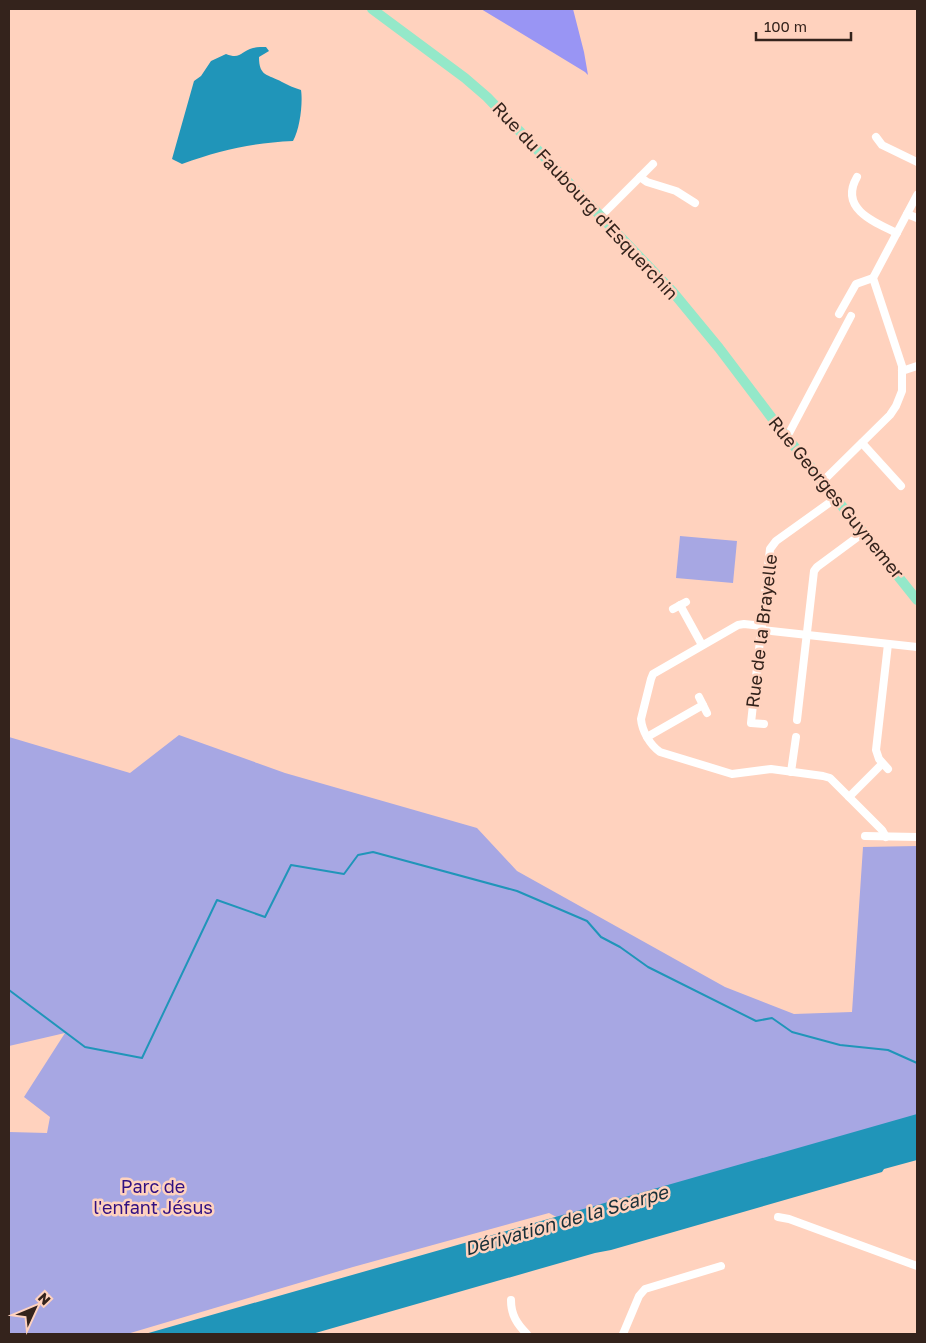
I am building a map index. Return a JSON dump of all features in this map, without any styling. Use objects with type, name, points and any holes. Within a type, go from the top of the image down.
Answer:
[{"type":"main road","name":"Rue du Faubourg d'Esquerchin","points":[[372,9],[487,96],[684,306],[724,354],[755,396]]},
{"type":"main road","name":"Rue du Faubourg d'Esquerchin","points":[[377,9],[396,26]]},
{"type":"main road","name":"Rue Georges Guynemer","points":[[755,396],[917,599]]},
{"type":"street","points":[[876,137],[882,145],[917,162]]},
{"type":"street","points":[[601,216],[653,164]]},
{"type":"street","points":[[640,177],[647,182],[676,191],[695,203]]},
{"type":"street","points":[[856,177],[851,196],[855,207],[874,222],[896,233]]},
{"type":"street","points":[[823,481],[890,415],[902,391],[902,370],[873,278],[917,195]]},
{"type":"street","points":[[907,214],[917,218]]},
{"type":"street","points":[[839,314],[856,284],[873,278]]},
{"type":"street","points":[[787,437],[851,316]]},
{"type":"street","points":[[902,370],[917,366]]},
{"type":"street","points":[[862,443],[901,486]]},
{"type":"street","name":"Rue de la Brayelle","points":[[764,724],[751,723],[772,546],[776,541],[836,498]]},
{"type":"street","points":[[797,720],[815,569],[863,533]]},
{"type":"street","points":[[680,605],[702,645]]},
{"type":"street","points":[[886,837],[882,830],[827,777],[767,770],[732,774],[660,752],[654,747],[648,737],[641,719],[653,674],[741,624],[806,635],[917,647]]},
{"type":"street","points":[[849,797],[885,766],[879,759],[876,750],[888,644]]},
{"type":"street","points":[[699,697],[708,713]]},
{"type":"street","points":[[648,737],[703,705]]},
{"type":"street","points":[[791,772],[796,737]]},
{"type":"street","points":[[865,836],[917,837]]},
{"type":"street","points":[[778,1217],[917,1266]]},
{"type":"street","points":[[623,1334],[639,1296],[645,1289],[721,1266]]},
{"type":"street","points":[[511,1300],[515,1319],[528,1334]]},
{"type":"green space","points":[[680,536],[737,541],[733,583],[676,578]]},
{"type":"green space","name":"Parc de l'enfant Jésus","points":[[179,735],[285,773],[477,828],[517,871],[725,987],[794,1014],[852,1012],[863,847],[917,846],[917,1152],[601,1241],[549,1213],[353,1267],[127,1334],[9,1334],[9,1132],[47,1133],[50,1117],[24,1097],[65,1033],[9,1046],[9,737],[130,773]]},
{"type":"shaded area","points":[[481,9],[573,9],[588,75],[585,72]]},
{"type":"water","points":[[266,47],[269,51],[259,57],[259,63],[263,72],[301,90],[300,116],[293,141],[264,143],[237,148],[182,164],[172,159],[194,81],[201,76],[211,61],[226,54],[238,56],[249,49]]},
{"type":"water","name":"Dérivation de la Scarpe","points":[[917,1114],[917,1160],[884,1169],[882,1172],[611,1250],[312,1334],[145,1334]]},
{"type":"waterway","points":[[9,990],[85,1047],[142,1058],[217,900],[265,917],[291,865],[344,874],[358,855],[373,852],[517,891],[587,921],[601,937],[620,947],[648,967],[756,1021],[772,1018],[792,1032],[840,1045],[888,1050],[917,1063]]}]
